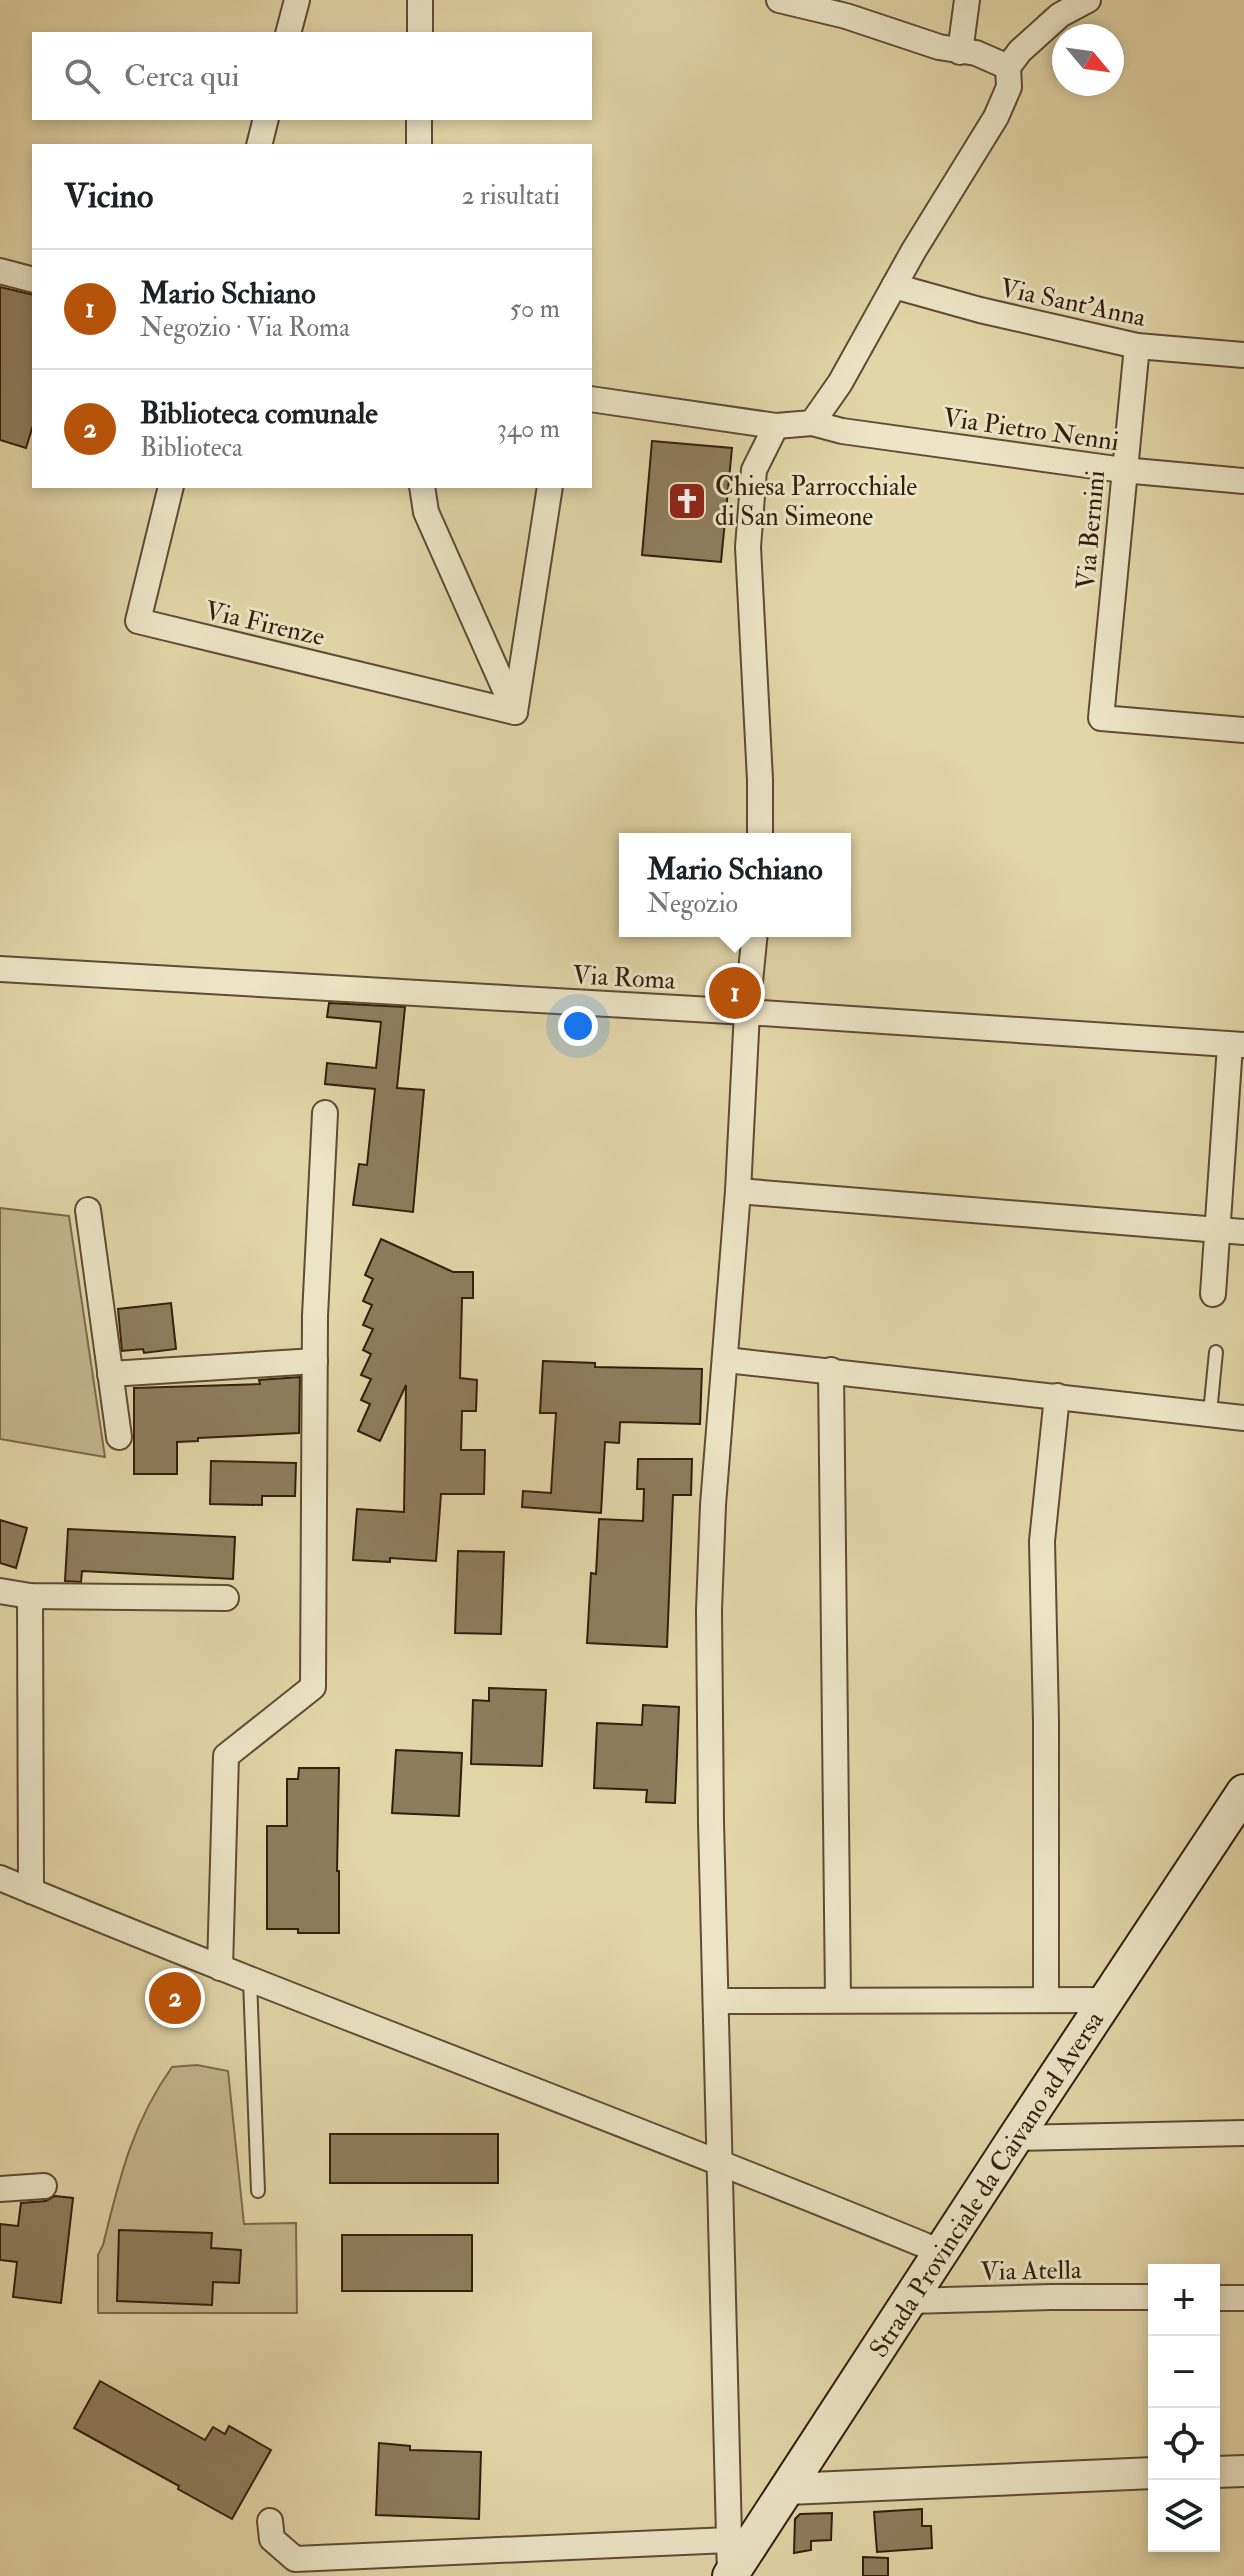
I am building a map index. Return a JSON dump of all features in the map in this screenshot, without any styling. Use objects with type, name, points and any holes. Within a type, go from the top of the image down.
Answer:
[{"type":"main road","name":"Strada Provinciale da Caivano ad Aversa","points":[[730,2576],[1244,1792]]},
{"type":"street","points":[[289,32],[297,0]]},
{"type":"street","points":[[420,0],[420,32]]},
{"type":"street","points":[[779,0],[846,16],[960,52],[976,53],[1008,67]]},
{"type":"street","points":[[960,52],[967,0]]},
{"type":"street","points":[[812,423],[840,383],[894,286],[996,117],[1009,87],[1008,67],[1020,51],[1060,15],[1088,0]]},
{"type":"street","points":[[260,144],[266,120]]},
{"type":"street","points":[[419,120],[419,144]]},
{"type":"street","points":[[0,271],[32,279]]},
{"type":"street","name":"Via Sant'Anna","points":[[894,286],[980,310],[1137,346],[1244,355]]},
{"type":"street","name":"Via Bernini","points":[[1137,346],[1101,718],[1244,730]]},
{"type":"street","name":"Via Pietro Nenni","points":[[592,399],[776,426],[812,423],[858,433],[1123,470],[1244,481]]},
{"type":"street","points":[[760,833],[748,547],[754,470],[776,426]]},
{"type":"street","name":"Via Firenze","points":[[171,488],[138,621],[515,712]]},
{"type":"street","points":[[422,488],[426,512],[515,712]]},
{"type":"street","points":[[515,712],[550,488]]},
{"type":"street","points":[[730,2576],[711,1822],[709,1610],[713,1505],[726,1360],[754,937]]},
{"type":"street","name":"Via Roma","points":[[0,969],[747,1012],[1237,1045]]},
{"type":"street","points":[[1213,1294],[1237,1045]]},
{"type":"street","points":[[220,1968],[226,1756],[313,1687],[315,1361],[325,1113]]},
{"type":"street","points":[[738,1191],[1244,1232]]},
{"type":"street","points":[[88,1210],[119,1437]]},
{"type":"street","points":[[726,1360],[1244,1418]]},
{"type":"street","points":[[110,1374],[315,1361]]},
{"type":"street","points":[[831,1370],[838,1999]]},
{"type":"street","points":[[1046,2000],[1042,1541],[1057,1396]]},
{"type":"street","points":[[0,1591],[30,1596],[226,1598]]},
{"type":"street","points":[[30,1596],[31,1891]]},
{"type":"street","points":[[0,1878],[250,1980],[941,2252]]},
{"type":"street","points":[[716,2001],[1106,2000]]},
{"type":"street","points":[[1015,2138],[1244,2133]]},
{"type":"street","points":[[0,2189],[44,2186]]},
{"type":"street","name":"Via Atella","points":[[909,2301],[1148,2297]]},
{"type":"street","points":[[1220,2298],[1244,2298]]},
{"type":"street","points":[[1220,2472],[1244,2471]]},
{"type":"street","points":[[788,2489],[1148,2473]]},
{"type":"street","points":[[270,2521],[272,2539],[295,2559],[729,2540]]},
{"type":"lane","points":[[1210,1413],[1216,1352]]},
{"type":"lane","points":[[250,1980],[258,2191]]},
{"type":"shaded area","points":[[0,1208],[69,1216],[105,1457],[0,1439]]},
{"type":"shaded area","points":[[197,2065],[228,2071],[244,2224],[296,2223],[297,2313],[98,2313],[98,2255],[128,2153],[147,2109],[172,2067]]},
{"type":"building","points":[[0,287],[32,295],[32,428],[26,448],[0,440]]},
{"type":"building","name":"Chiesa Parrocchiale di San Simeone","points":[[652,441],[732,448],[721,562],[642,555]]},
{"type":"building","points":[[329,1003],[405,1007],[397,1088],[424,1090],[413,1212],[353,1205],[359,1164],[367,1165],[375,1089],[325,1084],[327,1063],[376,1068],[381,1022],[327,1017]]},
{"type":"building","points":[[381,1239],[453,1272],[473,1272],[473,1298],[462,1298],[460,1378],[477,1380],[476,1411],[462,1411],[461,1450],[485,1450],[484,1494],[441,1494],[436,1561],[390,1558],[390,1562],[353,1560],[357,1509],[404,1512],[406,1385],[380,1441],[358,1431],[370,1404],[361,1400],[371,1379],[361,1375],[371,1354],[363,1350],[373,1329],[363,1325],[372,1305],[363,1301],[373,1279],[365,1275]]},
{"type":"building","points":[[171,1303],[176,1349],[144,1353],[143,1349],[122,1351],[118,1309]]},
{"type":"building","points":[[543,1361],[595,1363],[595,1367],[702,1369],[700,1424],[620,1422],[619,1443],[605,1442],[601,1513],[522,1507],[523,1491],[551,1493],[556,1413],[540,1413]]},
{"type":"building","points":[[300,1377],[299,1433],[198,1438],[198,1441],[177,1442],[177,1474],[134,1474],[134,1388],[260,1384],[259,1380]]},
{"type":"building","points":[[638,1459],[692,1459],[691,1495],[673,1495],[667,1647],[587,1643],[591,1573],[596,1574],[599,1519],[643,1521],[644,1489],[637,1489]]},
{"type":"building","points":[[211,1461],[296,1463],[295,1496],[262,1496],[262,1505],[210,1504]]},
{"type":"building","points":[[0,1520],[27,1528],[16,1568],[0,1563]]},
{"type":"building","points":[[68,1529],[235,1537],[233,1579],[82,1571],[81,1582],[65,1581]]},
{"type":"building","points":[[458,1551],[504,1552],[501,1634],[455,1633]]},
{"type":"building","points":[[489,1688],[546,1690],[542,1766],[471,1764],[473,1700],[489,1701]]},
{"type":"building","points":[[643,1705],[679,1707],[675,1803],[646,1802],[647,1790],[594,1788],[597,1723],[642,1725]]},
{"type":"building","points":[[396,1750],[462,1753],[459,1816],[392,1813]]},
{"type":"building","points":[[299,1768],[339,1768],[339,1933],[267,1929],[267,1826],[287,1826],[287,1779],[298,1779]]},
{"type":"building","points":[[330,2134],[498,2134],[498,2183],[330,2183]]},
{"type":"building","points":[[55,2196],[73,2198],[61,2303],[13,2297],[17,2262],[0,2260],[0,2224],[18,2226],[21,2203],[46,2201]]},
{"type":"building","points":[[119,2230],[212,2233],[211,2248],[241,2250],[239,2283],[213,2282],[212,2305],[117,2301]]},
{"type":"building","points":[[342,2235],[472,2235],[472,2291],[342,2291]]},
{"type":"building","points":[[100,2381],[205,2440],[213,2427],[225,2434],[229,2426],[271,2450],[232,2519],[74,2428]]},
{"type":"building","points":[[379,2443],[410,2446],[410,2450],[481,2452],[479,2519],[376,2515]]},
{"type":"building","points":[[922,2509],[922,2526],[931,2526],[932,2548],[877,2552],[874,2512]]},
{"type":"building","points":[[832,2513],[831,2540],[811,2541],[811,2550],[794,2553],[795,2519],[800,2514]]},
{"type":"building","points":[[863,2557],[888,2558],[888,2576],[863,2576]]},
{"type":"place","name":"Chiesa Parrocchiale di San Simeone","points":[[687,501]]},
{"type":"place","name":"Mario Schiano","points":[[735,993]]},
{"type":"place","name":"Biblioteca comunale","points":[[175,1998]]}]
